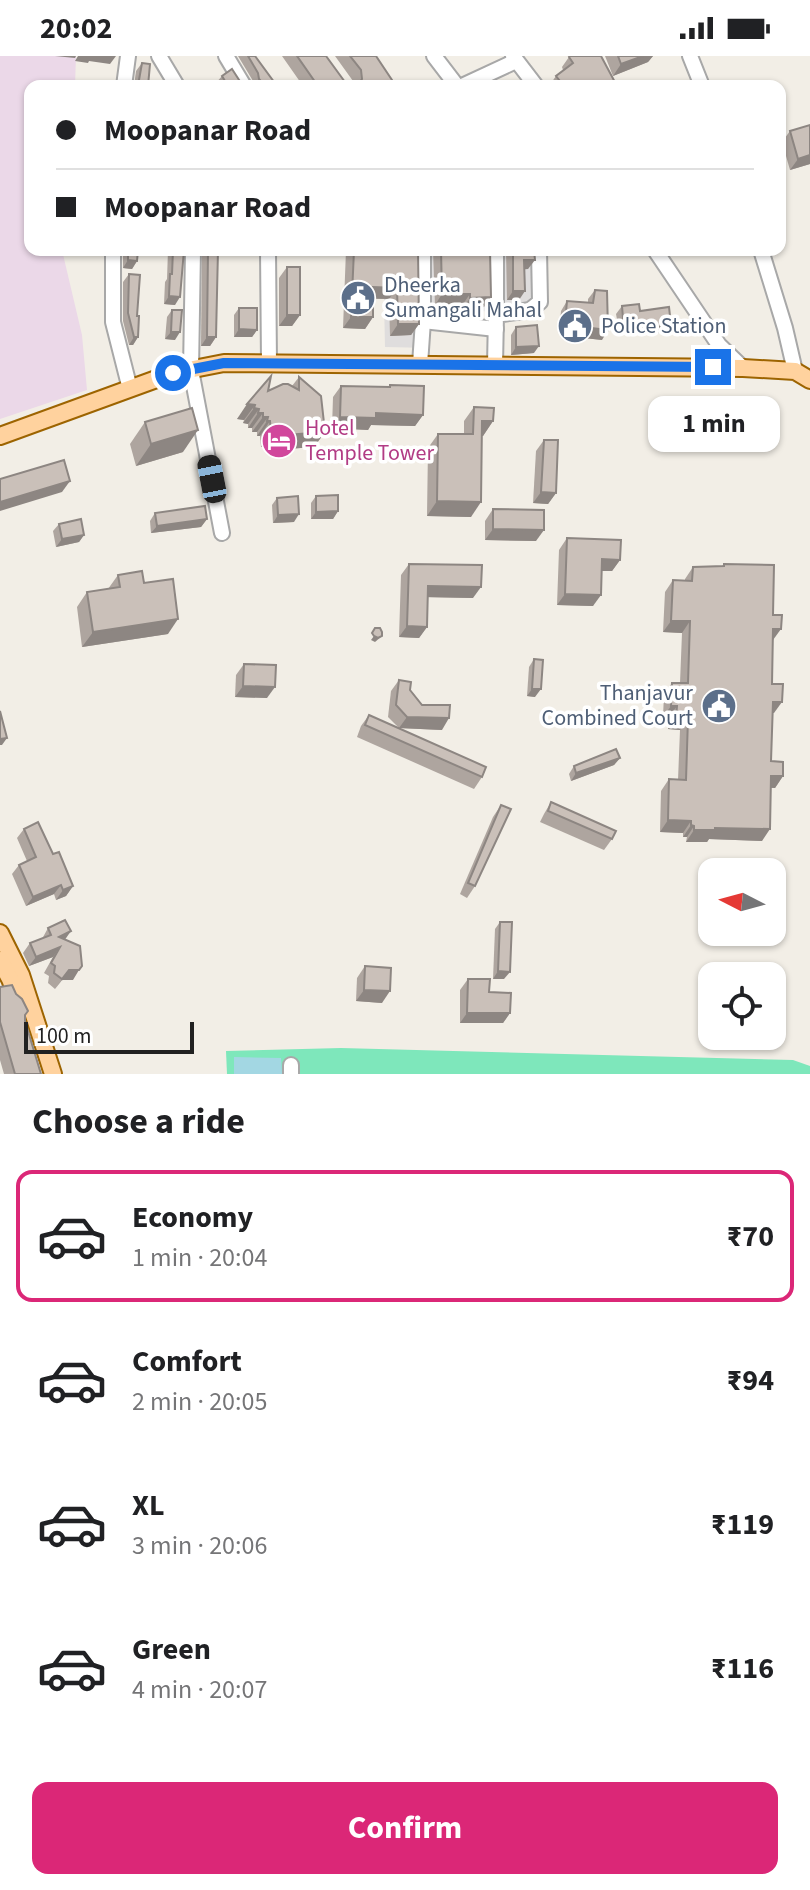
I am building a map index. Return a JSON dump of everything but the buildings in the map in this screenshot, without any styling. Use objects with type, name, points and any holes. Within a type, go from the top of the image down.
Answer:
[{"type":"main road","points":[[0,436],[173,373],[224,363],[743,368],[803,375]]},
{"type":"main road","points":[[0,933],[10,979],[41,1074]]},
{"type":"main road","points":[[0,960],[53,1074]]},
{"type":"street","points":[[125,80],[128,56]]},
{"type":"street","points":[[159,56],[173,80]]},
{"type":"street","points":[[226,56],[240,80]]},
{"type":"street","points":[[434,56],[455,80]]},
{"type":"street","points":[[690,56],[700,80]]},
{"type":"street","points":[[472,80],[515,58],[532,80]]},
{"type":"street","points":[[113,256],[113,322],[130,389]]},
{"type":"street","points":[[193,256],[191,370],[222,533]]},
{"type":"street","points":[[268,256],[269,363]]},
{"type":"street","points":[[420,364],[423,256]]},
{"type":"street","points":[[495,365],[496,256]]},
{"type":"street","points":[[423,321],[496,322],[530,310],[540,302],[539,256]]},
{"type":"street","points":[[659,256],[719,345],[743,368]]},
{"type":"street","points":[[763,256],[803,375]]},
{"type":"shaded area","points":[[0,56],[76,56],[75,80],[24,80],[24,256],[63,256],[82,335],[87,390],[0,419]]},
{"type":"shaded area","points":[[383,256],[535,256],[537,293],[528,309],[429,314],[430,348],[385,347]]},
{"type":"green space","points":[[341,1048],[793,1060],[810,1066],[810,1074],[227,1074],[226,1051]]},
{"type":"water","points":[[234,1057],[281,1058],[282,1074],[234,1074]]},
{"type":"place","name":"Dheerka Sumangali Mahal","points":[[358,298]]},
{"type":"place","name":"Police Station","points":[[575,326]]},
{"type":"place","name":"Hotel Temple Tower","points":[[279,441]]},
{"type":"place","name":"Thanjavur Combined Court","points":[[719,706]]},
{"type":"route","points":[[173,373],[224,363],[713,367]]}]
